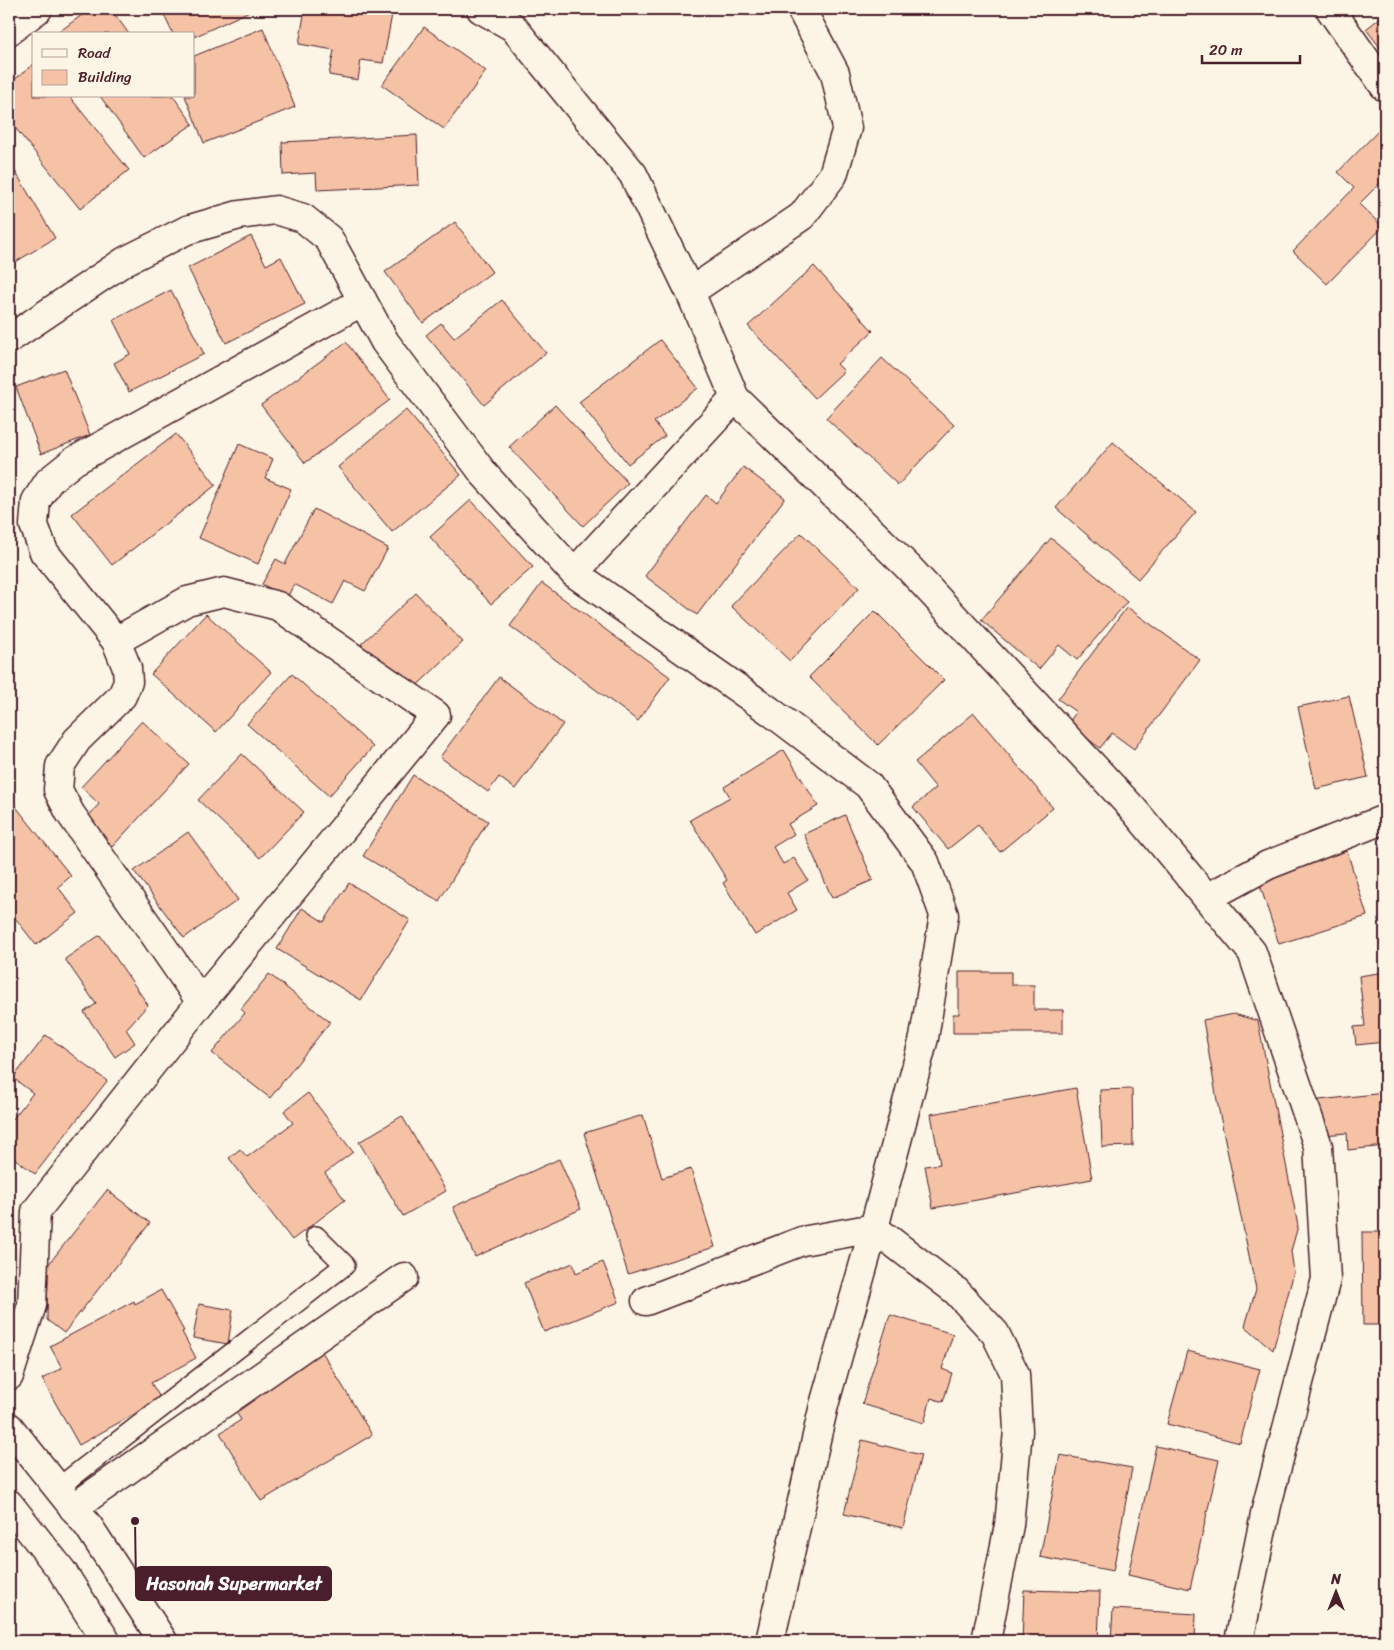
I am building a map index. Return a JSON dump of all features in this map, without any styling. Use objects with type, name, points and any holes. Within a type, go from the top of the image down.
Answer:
[{"type":"street","points":[[9,31],[38,9]]},
{"type":"street","points":[[481,9],[512,27],[633,174],[690,292],[735,398],[908,567],[1134,809],[1252,952],[1318,1146],[1326,1279],[1267,1505],[1239,1641]]},
{"type":"street","points":[[690,292],[802,216],[833,175],[847,128],[835,73],[801,9]]},
{"type":"street","points":[[1330,9],[1385,87]]},
{"type":"street","points":[[9,339],[125,260],[187,230],[238,215],[276,210],[303,218],[329,239],[385,342],[484,474],[574,573],[770,711],[868,785],[926,862],[944,915],[924,1038],[874,1228],[824,1405],[770,1641]]},
{"type":"street","points":[[201,1002],[70,813],[58,790],[60,766],[77,740],[122,696],[128,682],[127,668],[116,641],[44,552],[34,525],[36,501],[49,481],[74,461],[363,301]]},
{"type":"street","points":[[574,573],[735,398]]},
{"type":"street","points":[[9,1376],[32,1305],[36,1211],[201,1002],[436,715],[278,606],[224,592],[187,601],[116,641]]},
{"type":"street","points":[[1207,898],[1268,865],[1385,819]]},
{"type":"street","points":[[646,1301],[802,1242],[874,1228],[956,1291],[995,1333],[1015,1374],[1018,1431],[1009,1525],[986,1641]]},
{"type":"street","points":[[65,1498],[404,1277]]},
{"type":"street","points":[[9,1428],[89,1527],[163,1641]]},
{"type":"street","points":[[9,1504],[62,1571],[106,1641]]},
{"type":"lane","points":[[65,1498],[345,1265],[316,1236]]},
{"type":"building","points":[[90,9],[111,9],[128,32],[59,32]]},
{"type":"building","points":[[161,9],[254,9],[195,37],[195,32],[172,32]]},
{"type":"building","points":[[305,9],[393,9],[383,63],[361,60],[358,80],[329,75],[334,50],[299,44]]},
{"type":"building","points":[[1385,14],[1385,54],[1366,29]]},
{"type":"building","points":[[424,27],[486,71],[444,129],[382,85]]},
{"type":"building","points":[[263,28],[295,107],[204,143],[186,98],[195,98],[195,56]]},
{"type":"building","points":[[32,66],[32,98],[71,98],[129,170],[80,209],[9,120],[9,84]]},
{"type":"building","points":[[101,98],[174,98],[193,124],[144,158]]},
{"type":"building","points":[[1385,124],[1385,178],[1359,204],[1383,227],[1327,284],[1293,251],[1354,188],[1338,172]]},
{"type":"building","points":[[417,135],[419,185],[317,190],[316,173],[283,175],[282,142]]},
{"type":"building","points":[[9,161],[55,238],[9,266]]},
{"type":"building","points":[[455,222],[492,272],[423,323],[385,272]]},
{"type":"building","points":[[251,236],[266,265],[281,257],[305,304],[226,343],[188,268]]},
{"type":"building","points":[[814,266],[873,331],[837,364],[844,371],[815,398],[748,326]]},
{"type":"building","points":[[171,290],[204,354],[129,392],[114,363],[130,354],[113,320]]},
{"type":"building","points":[[502,300],[546,353],[484,405],[426,335],[441,323],[454,338]]},
{"type":"building","points":[[1385,311],[1385,325],[1378,317]]},
{"type":"building","points":[[660,340],[698,388],[654,422],[665,436],[628,464],[579,402]]},
{"type":"building","points":[[346,342],[390,400],[305,463],[261,405]]},
{"type":"building","points":[[882,358],[954,425],[898,485],[826,418]]},
{"type":"building","points":[[64,369],[90,435],[41,454],[16,387]]},
{"type":"building","points":[[555,405],[628,483],[583,526],[509,447]]},
{"type":"building","points":[[406,410],[461,475],[392,532],[338,467]]},
{"type":"building","points":[[176,434],[216,485],[112,565],[72,514]]},
{"type":"building","points":[[1113,442],[1196,512],[1138,579],[1056,508]]},
{"type":"building","points":[[239,444],[273,459],[265,478],[291,489],[258,564],[199,538]]},
{"type":"building","points":[[743,467],[785,498],[697,615],[645,576],[706,495],[716,503]]},
{"type":"building","points":[[471,500],[533,567],[491,604],[430,537]]},
{"type":"building","points":[[314,509],[388,548],[365,591],[345,581],[333,604],[294,584],[287,598],[262,584],[276,559],[285,564]]},
{"type":"building","points":[[801,533],[859,588],[790,661],[731,606]]},
{"type":"building","points":[[1051,538],[1127,602],[1077,660],[1059,645],[1039,669],[981,620]]},
{"type":"building","points":[[542,583],[670,677],[638,721],[510,626]]},
{"type":"building","points":[[416,593],[463,642],[408,694],[361,644]]},
{"type":"building","points":[[1127,607],[1200,660],[1134,749],[1112,733],[1100,748],[1068,724],[1076,712],[1058,699]]},
{"type":"building","points":[[875,611],[944,680],[878,745],[809,677]]},
{"type":"building","points":[[206,614],[271,672],[216,732],[151,674]]},
{"type":"building","points":[[292,674],[373,747],[329,796],[247,724]]},
{"type":"building","points":[[499,677],[563,724],[515,789],[499,777],[488,792],[440,757]]},
{"type":"building","points":[[1349,696],[1368,777],[1316,789],[1298,707]]},
{"type":"building","points":[[974,713],[1053,808],[1000,852],[978,825],[948,849],[913,807],[936,788],[915,762]]},
{"type":"building","points":[[142,721],[189,764],[112,847],[84,821],[99,804],[81,787]]},
{"type":"building","points":[[784,750],[818,806],[788,824],[794,834],[773,847],[783,864],[794,858],[808,880],[787,893],[797,910],[755,935],[723,883],[727,880],[690,820],[730,797],[724,787]]},
{"type":"building","points":[[242,754],[304,812],[260,858],[198,800]]},
{"type":"building","points":[[413,775],[488,821],[439,901],[363,856]]},
{"type":"building","points":[[9,798],[71,876],[58,887],[78,913],[36,945],[9,910]]},
{"type":"building","points":[[845,815],[873,880],[832,898],[804,834]]},
{"type":"building","points":[[188,832],[238,900],[184,938],[134,871]]},
{"type":"building","points":[[1347,851],[1367,916],[1279,944],[1258,879]]},
{"type":"building","points":[[349,883],[410,920],[361,1000],[277,949],[302,908],[324,922]]},
{"type":"building","points":[[100,935],[148,1005],[126,1029],[135,1043],[115,1057],[84,1012],[96,1004],[65,959]]},
{"type":"building","points":[[959,972],[1011,972],[1011,985],[1034,985],[1034,1010],[1063,1010],[1063,1033],[953,1033],[953,1014],[959,1014]]},
{"type":"building","points":[[1385,972],[1385,1042],[1356,1045],[1354,1027],[1365,1026],[1359,976]]},
{"type":"building","points":[[269,974],[330,1022],[270,1098],[212,1053],[245,1013],[241,1009]]},
{"type":"building","points":[[1234,1014],[1258,1021],[1298,1226],[1291,1251],[1294,1272],[1273,1350],[1245,1326],[1256,1289],[1218,1106],[1203,1020]]},
{"type":"building","points":[[46,1035],[107,1081],[35,1174],[9,1154],[9,1124],[33,1093],[13,1078]]},
{"type":"building","points":[[1076,1088],[1092,1179],[933,1208],[925,1166],[940,1164],[931,1114]]},
{"type":"building","points":[[1132,1089],[1133,1146],[1102,1147],[1100,1090]]},
{"type":"building","points":[[308,1093],[353,1152],[325,1173],[345,1200],[292,1240],[229,1158],[240,1149],[247,1157],[293,1123],[284,1111]]},
{"type":"building","points":[[1385,1093],[1385,1146],[1348,1150],[1347,1133],[1323,1135],[1319,1100]]},
{"type":"building","points":[[643,1115],[662,1178],[691,1169],[715,1247],[628,1274],[584,1133]]},
{"type":"building","points":[[402,1116],[446,1191],[403,1216],[359,1142]]},
{"type":"building","points":[[559,1159],[581,1209],[475,1257],[453,1207]]},
{"type":"building","points":[[107,1190],[150,1223],[64,1333],[47,1320],[48,1265]]},
{"type":"building","points":[[1362,1232],[1385,1232],[1385,1325],[1363,1325]]},
{"type":"building","points":[[603,1262],[619,1302],[544,1332],[524,1283],[573,1263],[576,1273]]},
{"type":"building","points":[[161,1290],[184,1331],[182,1332],[196,1358],[151,1383],[161,1399],[79,1445],[42,1379],[62,1368],[50,1346],[134,1301],[135,1304]]},
{"type":"building","points":[[199,1304],[233,1310],[228,1344],[193,1338]]},
{"type":"building","points":[[890,1315],[953,1334],[942,1369],[952,1373],[943,1402],[931,1398],[924,1423],[862,1404]]},
{"type":"building","points":[[321,1350],[372,1435],[261,1501],[220,1433],[241,1420],[231,1404]]},
{"type":"building","points":[[1187,1351],[1260,1369],[1240,1443],[1167,1424]]},
{"type":"building","points":[[862,1440],[921,1455],[903,1528],[844,1514]]},
{"type":"building","points":[[1156,1446],[1219,1460],[1190,1589],[1128,1575]]},
{"type":"building","points":[[1060,1455],[1132,1468],[1113,1571],[1040,1557]]},
{"type":"building","points":[[1024,1590],[1100,1592],[1098,1641],[1022,1641]]},
{"type":"building","points":[[1113,1609],[1196,1614],[1195,1641],[1111,1641]]},
{"type":"place","name":"Hasonah Supermarket","points":[[135,1521]]}]
